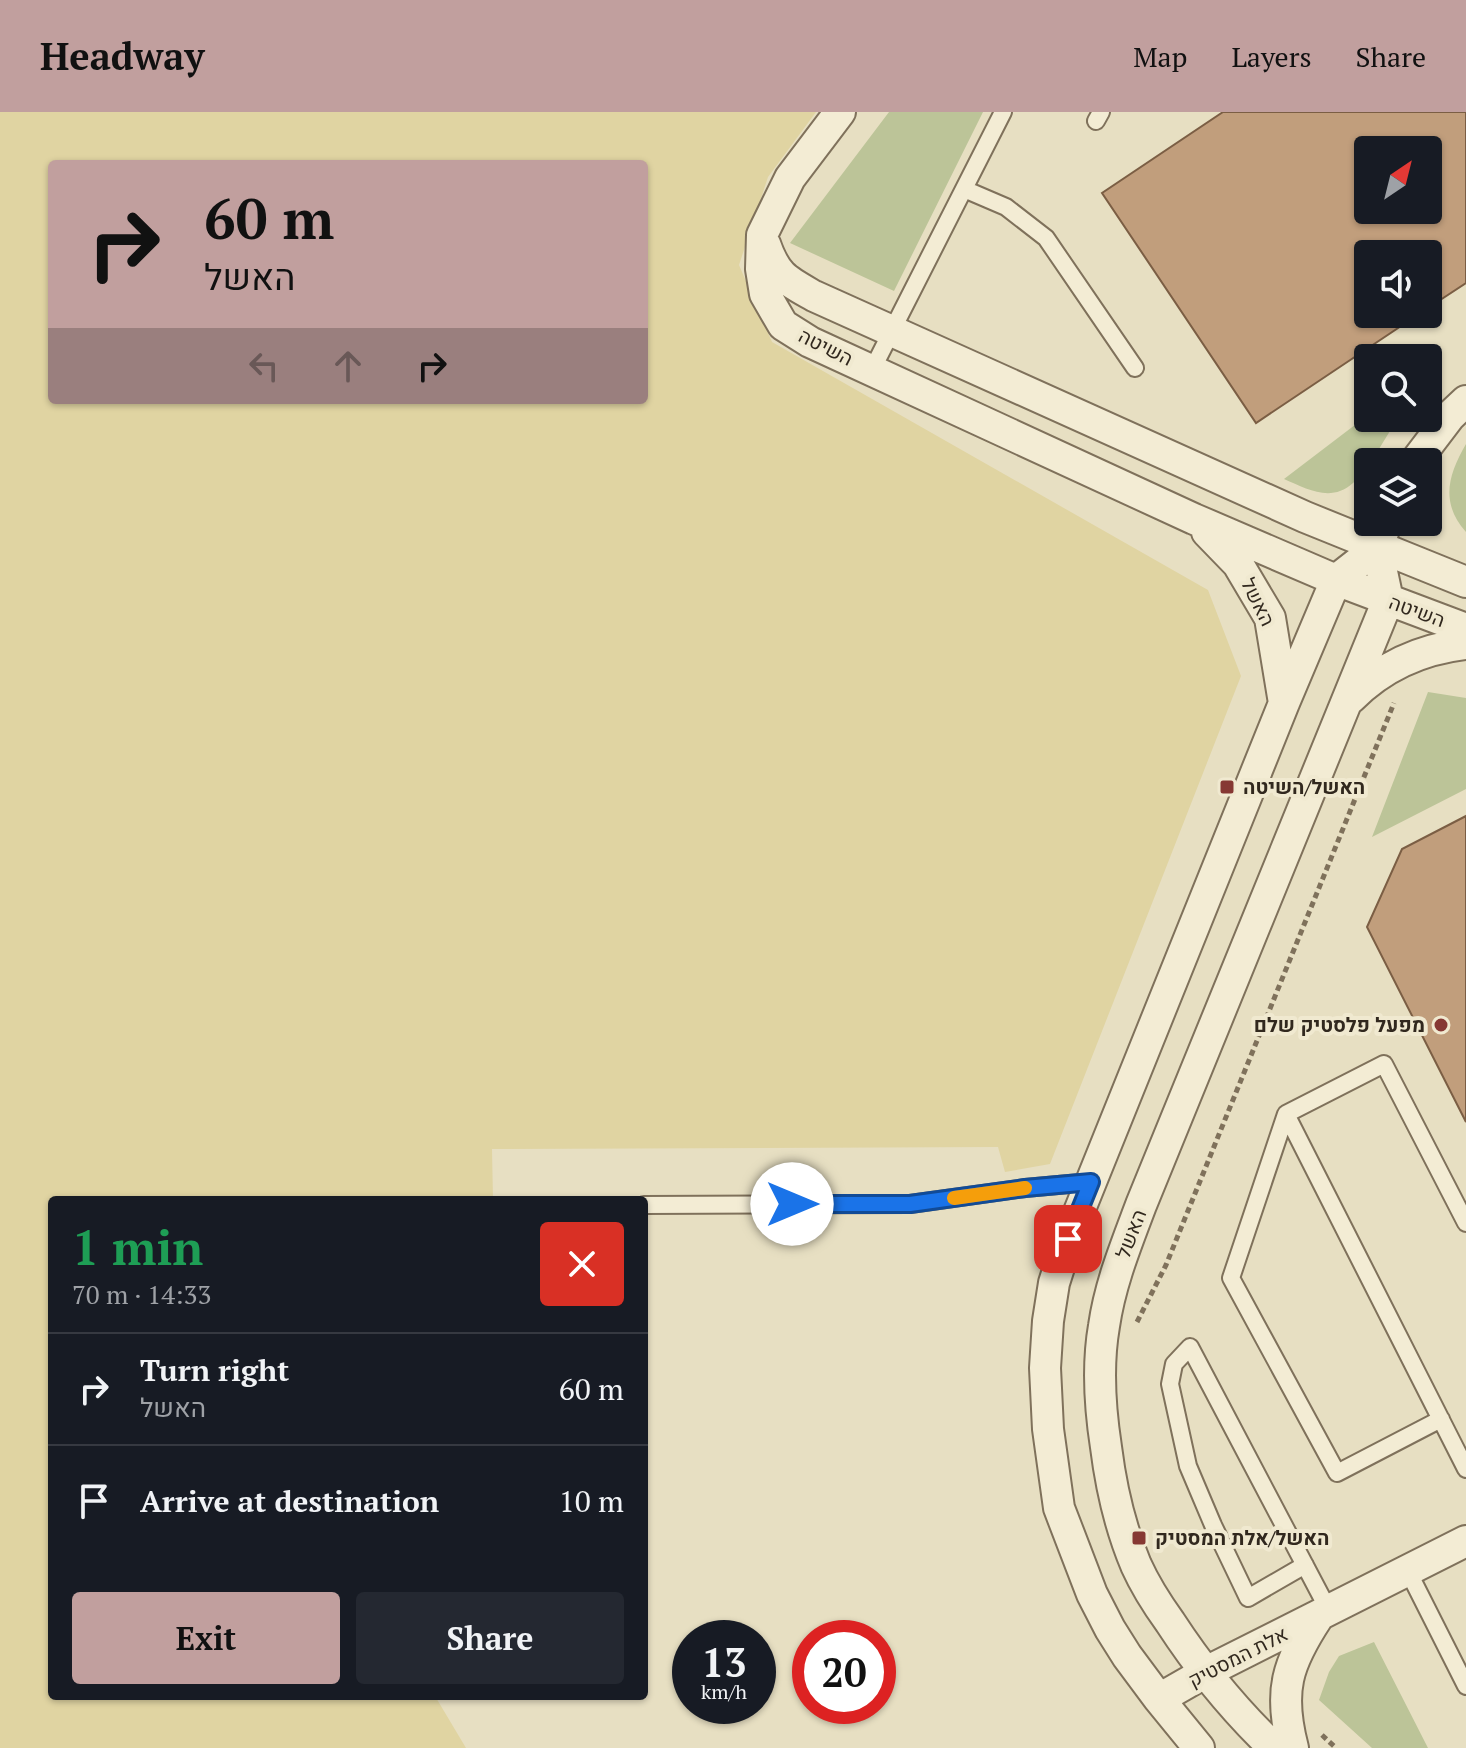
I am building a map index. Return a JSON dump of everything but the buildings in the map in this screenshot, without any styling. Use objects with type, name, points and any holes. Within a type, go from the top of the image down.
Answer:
[{"type":"street","points":[[762,235],[790,178],[840,112]]},
{"type":"street","name":"השיטה","points":[[762,235],[772,265],[788,282],[814,296],[1291,511],[1354,528]]},
{"type":"street","name":"השיטה","points":[[762,235],[761,269],[765,294],[783,325],[810,342],[1194,519],[1336,580],[1466,629]]},
{"type":"street","points":[[1426,448],[1466,401]]},
{"type":"street","name":"האשל","points":[[1194,519],[1238,564],[1270,618],[1284,703]]},
{"type":"street","points":[[1199,1748],[1127,1656],[1092,1594],[1059,1508],[1045,1368],[1048,1321],[1054,1283],[1068,1239],[1336,580],[1381,536]]},
{"type":"street","points":[[1382,536],[1388,600]]},
{"type":"street","name":"השיטה","points":[[1384,536],[1466,582]]},
{"type":"street","name":"האשל","points":[[1274,1748],[1248,1724],[1206,1672],[1156,1603],[1136,1566],[1114,1498],[1101,1415],[1103,1329],[1112,1286],[1137,1217],[1388,600]]},
{"type":"street","name":"האשל","points":[[1344,705],[1367,682],[1393,664],[1426,651],[1466,644]]},
{"type":"street","name":"אלת המסטיק","points":[[1159,1699],[1206,1672],[1466,1541]]},
{"type":"street","name":"אלת המסטיק","points":[[1293,1748],[1286,1702],[1289,1669],[1299,1645],[1323,1614]]},
{"type":"lane","points":[[872,370],[1003,112]]},
{"type":"lane","points":[[964,189],[1006,207],[1046,238],[1135,368]]},
{"type":"lane","points":[[1441,1419],[1337,1473],[1231,1278],[1286,1114],[1384,1064],[1466,1223]]},
{"type":"lane","points":[[1286,1114],[1466,1469]]},
{"type":"lane","points":[[648,1205],[910,1204],[1091,1182]]},
{"type":"lane","points":[[1305,1565],[1248,1598],[1188,1466],[1170,1384],[1174,1364],[1190,1347],[1305,1565],[1323,1614]]},
{"type":"lane","points":[[1408,1571],[1466,1686]]},
{"type":"green space","points":[[889,112],[983,112],[894,291],[790,243]]},
{"type":"green space","points":[[1354,426],[1354,432],[1389,432],[1380,448],[1354,448],[1354,482],[1345,489],[1319,492],[1284,479]]},
{"type":"green space","points":[[1466,444],[1466,532],[1452,510],[1450,489],[1451,478]]},
{"type":"green space","points":[[1428,692],[1466,698],[1466,789],[1372,837]]},
{"type":"green space","points":[[1374,1642],[1428,1748],[1372,1748],[1319,1700],[1329,1672],[1339,1656]]},
{"type":"sand","points":[[0,112],[816,112],[768,177],[739,265],[772,342],[1208,590],[1241,676],[1050,1164],[1005,1172],[998,1147],[492,1149],[493,1196],[48,1196],[48,1700],[437,1700],[466,1748],[0,1748]]},
{"type":"slow traffic","points":[[954,1198],[1025,1188]]},
{"type":"place","name":"האשל/השיטה","points":[[1227,787]]},
{"type":"place","name":"מפעל פלסטיק שלם","points":[[1441,1025]]},
{"type":"place","name":"האשל/אלת המסטיק","points":[[1139,1538]]},
{"type":"route","points":[[792,1204],[910,1204],[1091,1182],[1068,1239]]}]
